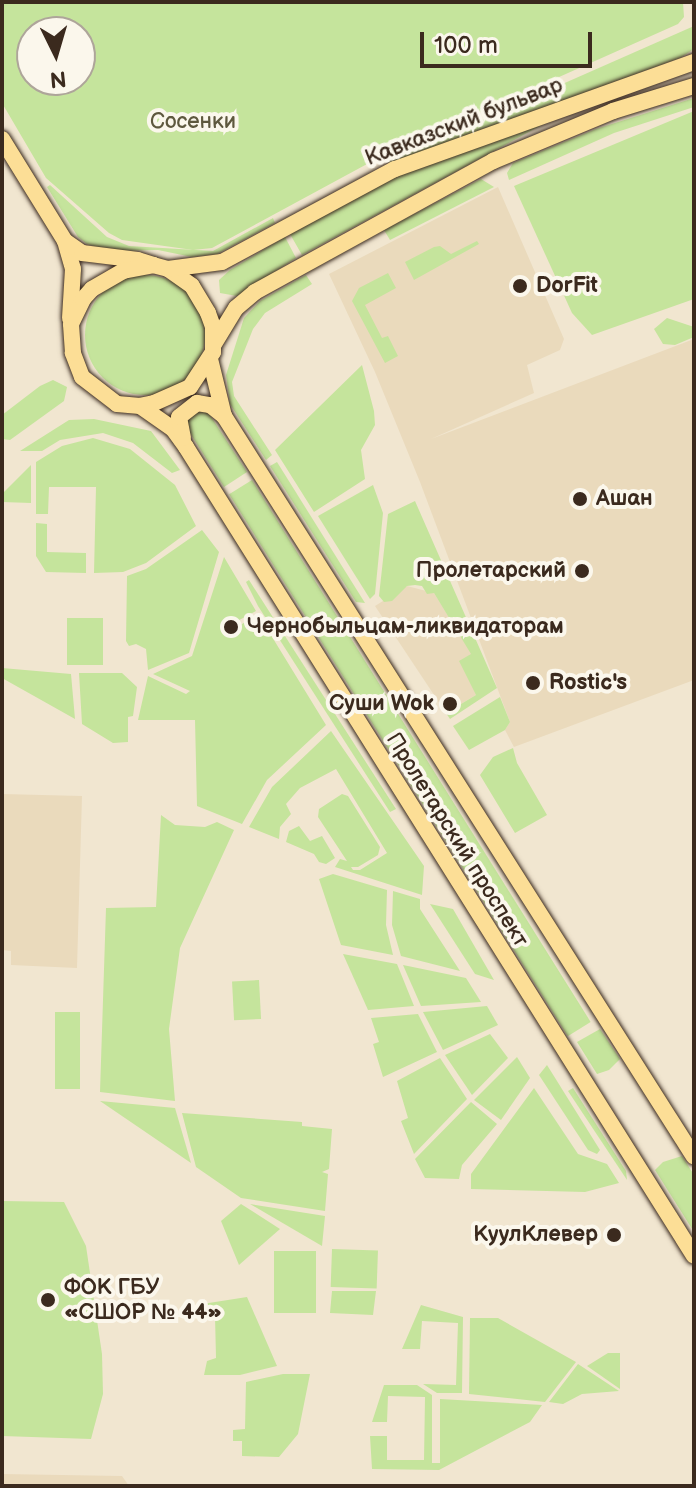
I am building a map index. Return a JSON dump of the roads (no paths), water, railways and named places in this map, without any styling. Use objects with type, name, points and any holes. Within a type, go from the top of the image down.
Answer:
[{"type":"main road","name":"Кавказский бульвар","points":[[160,267],[222,262],[395,169],[694,62]]},
{"type":"main road","name":"Кавказский бульвар","points":[[212,351],[236,308],[255,292],[493,161],[613,111],[694,86]]},
{"type":"main road","points":[[2,139],[65,241],[73,269],[73,353],[82,377],[117,404],[140,406],[185,391],[212,351],[204,303],[192,286],[160,267],[82,253],[65,241]]},
{"type":"main road","points":[[71,324],[83,299],[104,280],[123,271],[160,267]]},
{"type":"main road","name":"Пролетарский проспект","points":[[212,351],[224,416],[694,1157]]},
{"type":"main road","points":[[186,447],[179,423],[182,412],[203,403],[224,416]]},
{"type":"main road","name":"Пролетарский проспект","points":[[140,406],[173,429],[186,447],[694,1256]]},
{"type":"place","name":"DorFit","points":[[520,286]]},
{"type":"place","name":"Ашан","points":[[580,499]]},
{"type":"place","name":"Пролетарский","points":[[582,571]]},
{"type":"place","name":"Чернобыльцам-ликвидаторам","points":[[231,627]]},
{"type":"place","name":"Rostic's","points":[[533,683]]},
{"type":"place","name":"Суши Wok","points":[[450,704]]},
{"type":"place","name":"КуулКлевер","points":[[614,1235]]},
{"type":"place","name":"ФОК ГБУ «СШОР № 44»","points":[[48,1300]]},
{"type":"park label","name":"Сосенки","points":[[193,122]]}]
